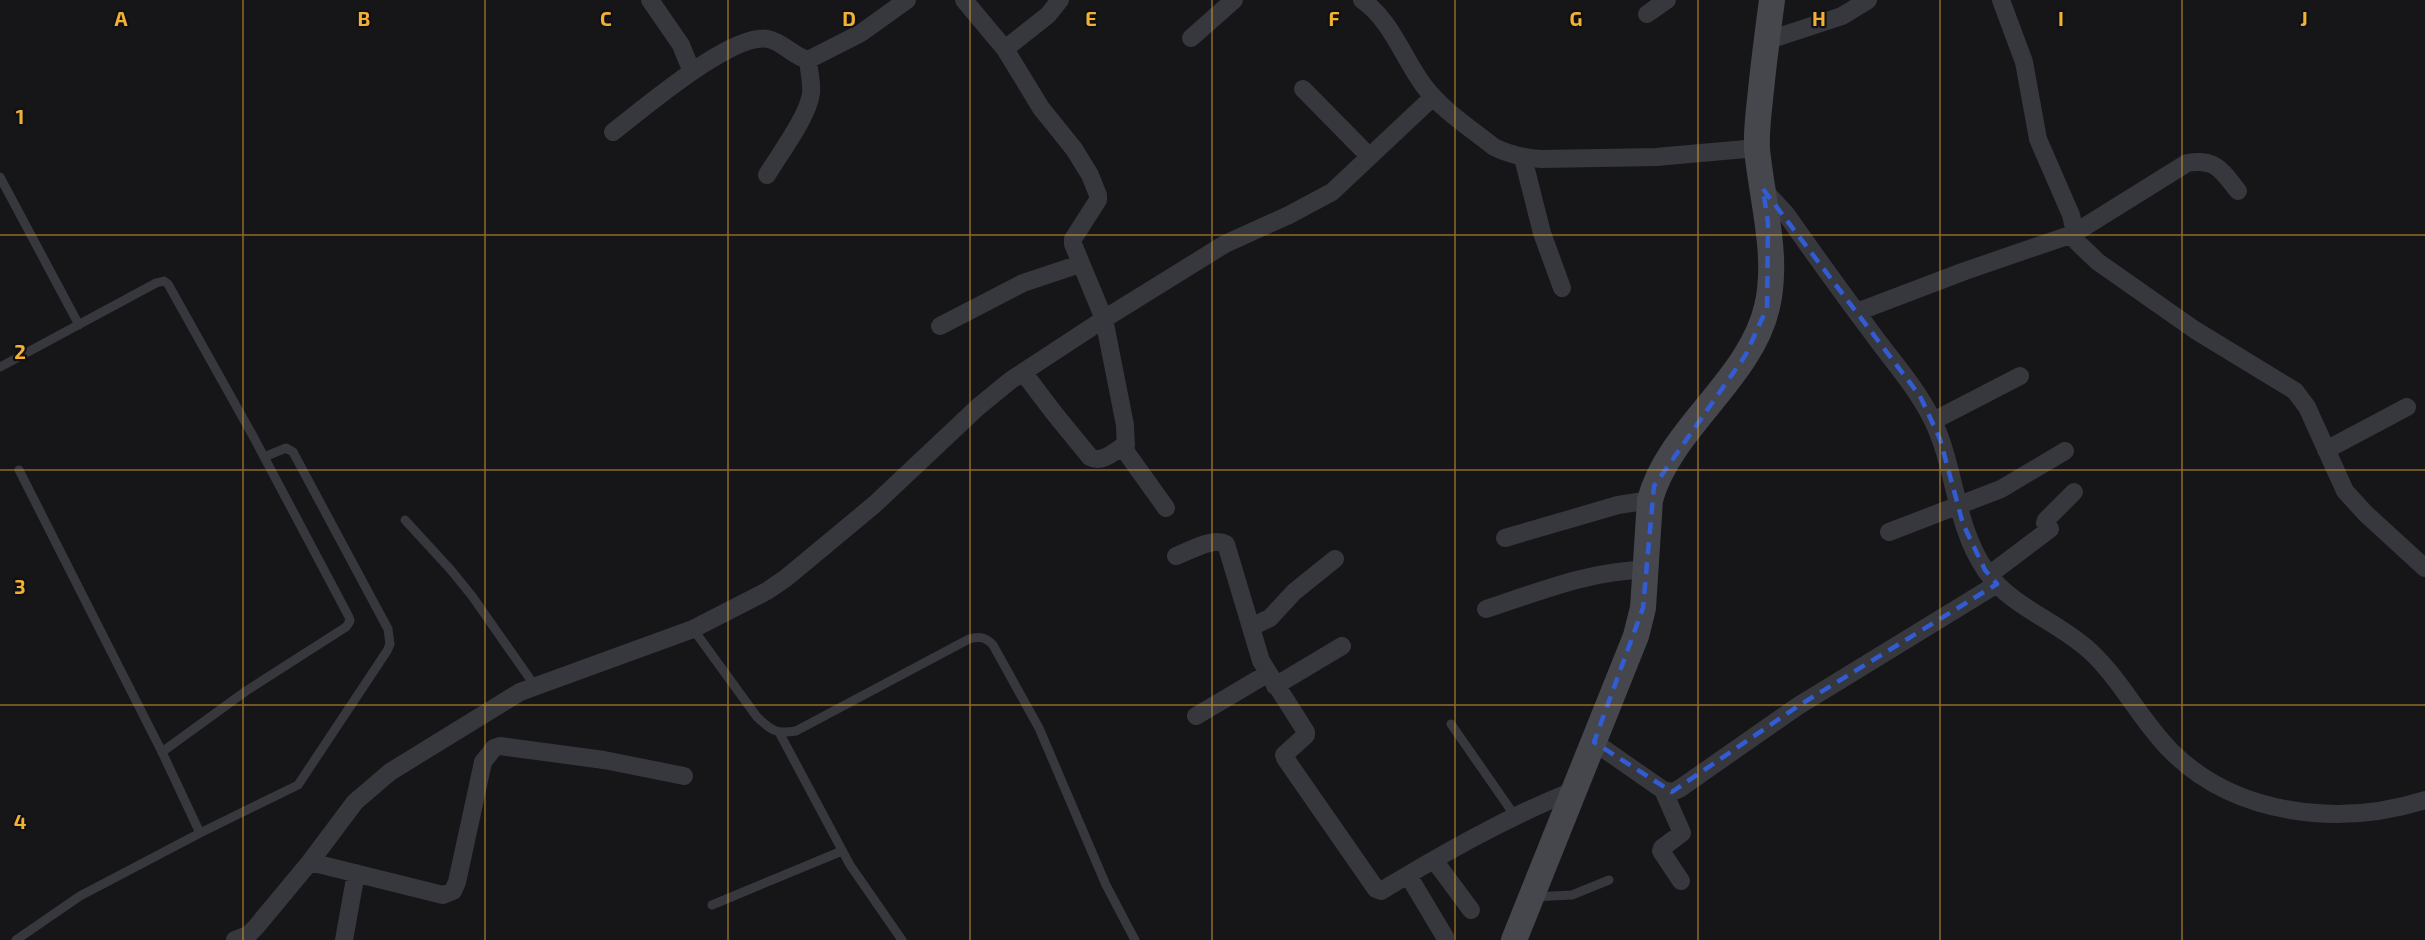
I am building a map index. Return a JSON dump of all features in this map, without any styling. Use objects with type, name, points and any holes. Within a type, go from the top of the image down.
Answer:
[{"type":"street","points":[[650,0],[681,45],[692,72]]},
{"type":"street","points":[[613,132],[692,72],[726,51],[755,39],[767,39],[778,43],[800,58],[808,60],[861,33],[907,0]]},
{"type":"street","points":[[964,0],[1005,49],[1041,108],[1087,169],[1098,195],[1098,200],[1073,239],[1080,264],[1104,319],[1125,425],[1126,452],[1166,508]]},
{"type":"street","points":[[1005,49],[1048,15],[1060,0]]},
{"type":"street","points":[[1191,38],[1234,0]]},
{"type":"street","points":[[1362,0],[1384,21],[1410,65],[1433,97],[1494,147],[1523,158],[1656,157],[1711,154],[1757,148]]},
{"type":"street","points":[[1647,14],[1667,0]]},
{"type":"street","points":[[1514,940],[1636,636],[1643,608],[1650,500],[1654,486],[1666,463],[1745,356],[1760,329],[1767,308],[1771,284],[1768,223],[1757,148],[1757,129],[1772,0]]},
{"type":"street","points":[[1766,41],[1842,16],[1868,0]]},
{"type":"street","points":[[2001,0],[2024,62],[2038,139],[2071,215],[2073,234],[2081,247],[2135,289],[2195,330],[2295,391],[2307,407],[2338,480],[2354,503],[2425,568]]},
{"type":"street","points":[[767,175],[810,100],[808,60]]},
{"type":"street","points":[[1303,89],[1369,156]]},
{"type":"street","points":[[235,940],[256,927],[354,802],[370,787],[486,712],[536,686],[693,629],[724,615],[786,578],[874,504],[978,407],[1023,372],[1225,244],[1332,192],[1433,97]]},
{"type":"street","points":[[1523,158],[1542,233],[1562,288]]},
{"type":"street","points":[[1857,312],[1965,271],[2073,234],[2187,163],[2199,161],[2211,163],[2220,169],[2238,191]]},
{"type":"street","points":[[1763,189],[1786,214],[1912,384],[1933,421],[1957,504],[1978,558],[1993,580],[2019,603],[2076,639],[2104,664],[2172,752],[2230,793],[2269,806],[2298,812],[2380,811],[2425,800]]},
{"type":"street","points":[[940,326],[1023,283],[1080,264]]},
{"type":"street","points":[[1023,372],[1053,413],[1090,457],[1101,460],[1126,444]]},
{"type":"street","points":[[1933,421],[2020,376]]},
{"type":"street","points":[[2326,450],[2407,407]]},
{"type":"street","points":[[1889,532],[2001,489],[2066,451]]},
{"type":"street","points":[[1594,742],[1663,790],[1672,792],[1679,789],[1798,706],[1993,580],[2050,529],[2046,520],[2074,492]]},
{"type":"street","points":[[1505,538],[1618,505],[1650,500]]},
{"type":"street","points":[[1176,556],[1214,542],[1226,544],[1261,661],[1306,732],[1306,735],[1284,755],[1285,758],[1372,884],[1381,891],[1515,816],[1575,790]]},
{"type":"street","points":[[1251,627],[1270,618],[1294,592],[1335,559]]},
{"type":"street","points":[[1486,609],[1597,574],[1621,570],[1646,570]]},
{"type":"street","points":[[1196,716],[1342,646]]},
{"type":"street","points":[[310,861],[443,895],[453,891],[457,882],[483,762],[494,748],[500,746],[604,760],[684,776]]},
{"type":"street","points":[[1663,790],[1682,830],[1680,836],[1661,850],[1681,881]]},
{"type":"street","points":[[1434,860],[1471,910]]},
{"type":"street","points":[[344,940],[356,873]]},
{"type":"street","points":[[1408,875],[1445,937]]},
{"type":"lane","points":[[0,177],[79,325]]},
{"type":"lane","points":[[0,367],[156,283],[164,281],[168,284],[264,458],[350,621],[346,627],[246,692],[162,752]]},
{"type":"lane","points":[[16,940],[80,896],[298,785],[390,644],[388,629],[293,452],[286,448],[264,458]]},
{"type":"lane","points":[[19,471],[162,752],[200,833]]},
{"type":"lane","points":[[405,520],[450,568],[536,686]]},
{"type":"lane","points":[[693,629],[757,717],[768,728],[780,734],[842,851],[902,940]]},
{"type":"lane","points":[[780,734],[796,731],[969,639],[977,637],[987,639],[993,645],[1039,728],[1106,885],[1135,940]]},
{"type":"lane","points":[[1451,724],[1515,816]]},
{"type":"lane","points":[[712,905],[842,851]]},
{"type":"lane","points":[[1532,897],[1572,895],[1609,880]]},
{"type":"highlighted area","points":[[1763,189],[1920,396],[1940,439],[1963,524],[1985,570],[1997,584],[1798,706],[1672,792],[1594,742],[1643,608],[1654,486],[1745,356],[1767,308],[1768,223]]}]
